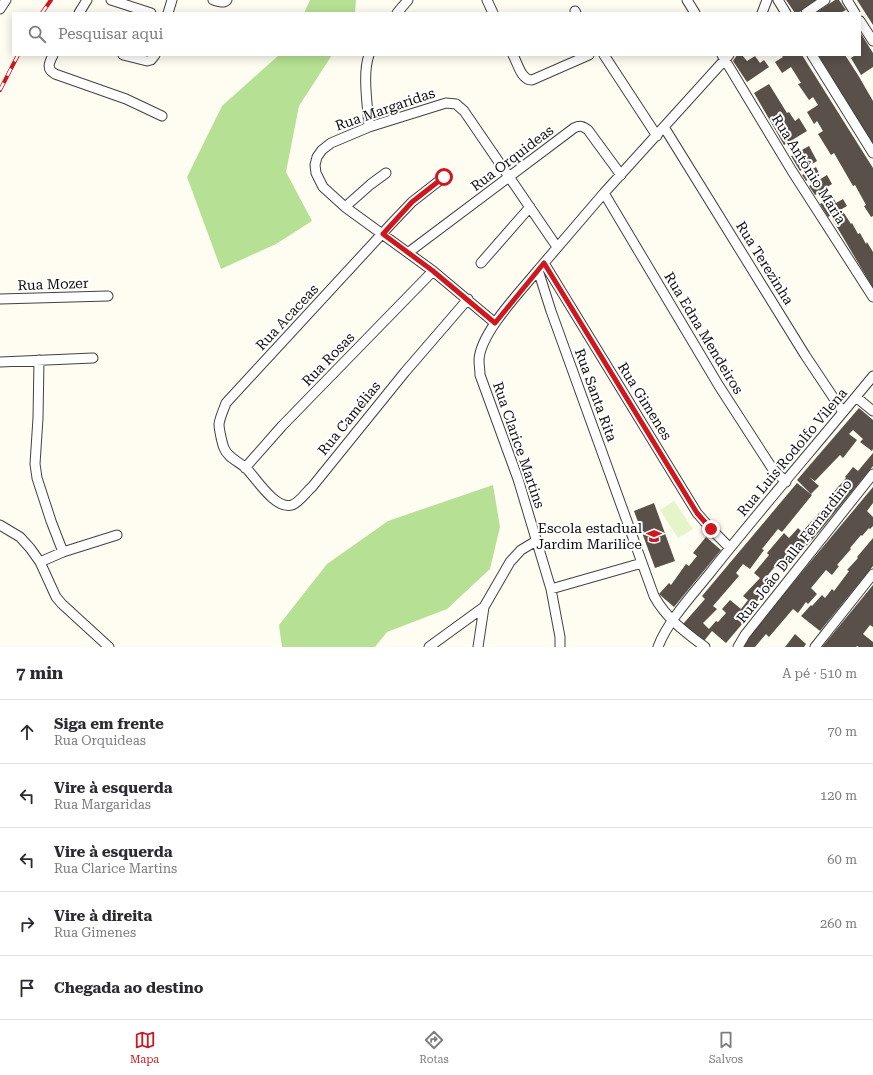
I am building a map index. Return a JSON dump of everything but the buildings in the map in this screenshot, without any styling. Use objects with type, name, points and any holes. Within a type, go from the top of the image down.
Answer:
[{"type":"street","points":[[0,9],[6,0]]},
{"type":"street","points":[[80,12],[87,0]]},
{"type":"street","points":[[111,0],[148,12]]},
{"type":"street","points":[[168,12],[172,0]]},
{"type":"street","points":[[212,0],[220,2],[227,0]]},
{"type":"street","points":[[398,12],[408,0]]},
{"type":"street","points":[[486,0],[492,12]]},
{"type":"street","points":[[687,0],[694,12]]},
{"type":"street","points":[[762,12],[767,0]]},
{"type":"street","points":[[778,0],[785,12]]},
{"type":"street","points":[[807,12],[825,0]]},
{"type":"street","points":[[847,0],[854,12]]},
{"type":"street","points":[[861,22],[873,41]]},
{"type":"street","points":[[52,56],[48,68],[50,72],[126,99],[162,116]]},
{"type":"street","points":[[127,56],[147,61],[151,60],[154,56]]},
{"type":"street","points":[[369,56],[366,76],[369,127]]},
{"type":"street","points":[[514,56],[524,77],[528,80],[532,80],[587,56]]},
{"type":"street","points":[[605,56],[657,136]]},
{"type":"street","points":[[541,266],[604,193],[657,136],[725,56]]},
{"type":"street","name":"Rua Antônio Maria","points":[[725,56],[792,171],[873,297]]},
{"type":"street","points":[[813,56],[873,153]]},
{"type":"street","name":"Rua Margaridas","points":[[495,323],[468,299],[409,252],[345,207],[323,187],[318,177],[315,165],[317,157],[322,150],[331,143],[369,127],[446,103],[456,104],[464,111],[510,177]]},
{"type":"street","points":[[368,110],[384,123]]},
{"type":"street","name":"Rua Orquideas","points":[[409,252],[574,128],[579,126],[583,126],[588,130],[621,175]]},
{"type":"street","name":"Rua Terezinha","points":[[664,127],[805,355],[843,412]]},
{"type":"street","points":[[345,207],[371,184],[386,174]]},
{"type":"street","points":[[383,234],[412,202],[444,177]]},
{"type":"street","points":[[510,177],[557,247]]},
{"type":"street","name":"Rua Edna Mendeiros","points":[[604,193],[719,386],[772,468],[786,482]]},
{"type":"street","points":[[481,263],[530,207]]},
{"type":"street","name":"Rua Acaceas","points":[[245,468],[226,452],[222,441],[219,424],[226,403],[383,234]]},
{"type":"street","name":"Rua Clarice Martins","points":[[541,266],[495,323],[483,343],[479,359],[480,375],[518,479],[551,589],[560,637],[560,647]]},
{"type":"street","name":"Rua Gimenes","points":[[541,266],[697,513],[730,548]]},
{"type":"street","name":"Rua Santa Rita","points":[[541,266],[554,318],[654,596],[672,621],[705,647]]},
{"type":"street","name":"Rua Rosas","points":[[245,468],[282,426],[433,271]]},
{"type":"street","name":"Rua Mozer","points":[[0,299],[108,296]]},
{"type":"street","name":"Rua Camélias","points":[[245,468],[274,500],[290,506],[295,503],[312,487],[405,372],[468,299]]},
{"type":"street","points":[[0,362],[93,358]]},
{"type":"street","points":[[38,360],[38,418],[35,464],[37,478],[63,552]]},
{"type":"street","name":"Rua Luis Rodolfo Vilena","points":[[658,647],[662,636],[672,621],[730,548],[873,376]]},
{"type":"street","points":[[856,396],[873,411]]},
{"type":"street","name":"Rua João Dalla Fernardino","points":[[738,647],[750,629],[873,474]]},
{"type":"street","points":[[0,525],[25,542],[40,562],[56,597],[109,647]]},
{"type":"street","points":[[40,562],[63,552],[117,535]]},
{"type":"street","points":[[478,647],[484,608],[510,562],[521,550],[536,541]]},
{"type":"street","points":[[551,589],[642,563]]},
{"type":"street","points":[[815,647],[873,574]]},
{"type":"street","points":[[429,647],[484,608]]},
{"type":"green space","points":[[310,0],[356,0],[355,12],[304,12]]},
{"type":"green space","points":[[278,56],[331,56],[299,106],[286,172],[312,221],[276,244],[221,269],[187,177],[222,106]]},
{"type":"green space","points":[[493,485],[500,527],[490,569],[447,609],[387,632],[375,647],[282,647],[279,625],[327,564],[388,521]]},
{"type":"green space","points":[[674,501],[693,529],[678,538],[660,510]]},
{"type":"railway","points":[[43,12],[51,0]]},
{"type":"railway","points":[[0,90],[17,56]]},
{"type":"place","name":"Escola estadual Jardim Marilice","points":[[654,536]]},
{"type":"route","points":[[444,177],[412,202],[392,222],[383,234],[433,271],[495,323],[544,263],[697,513],[711,529]]}]
